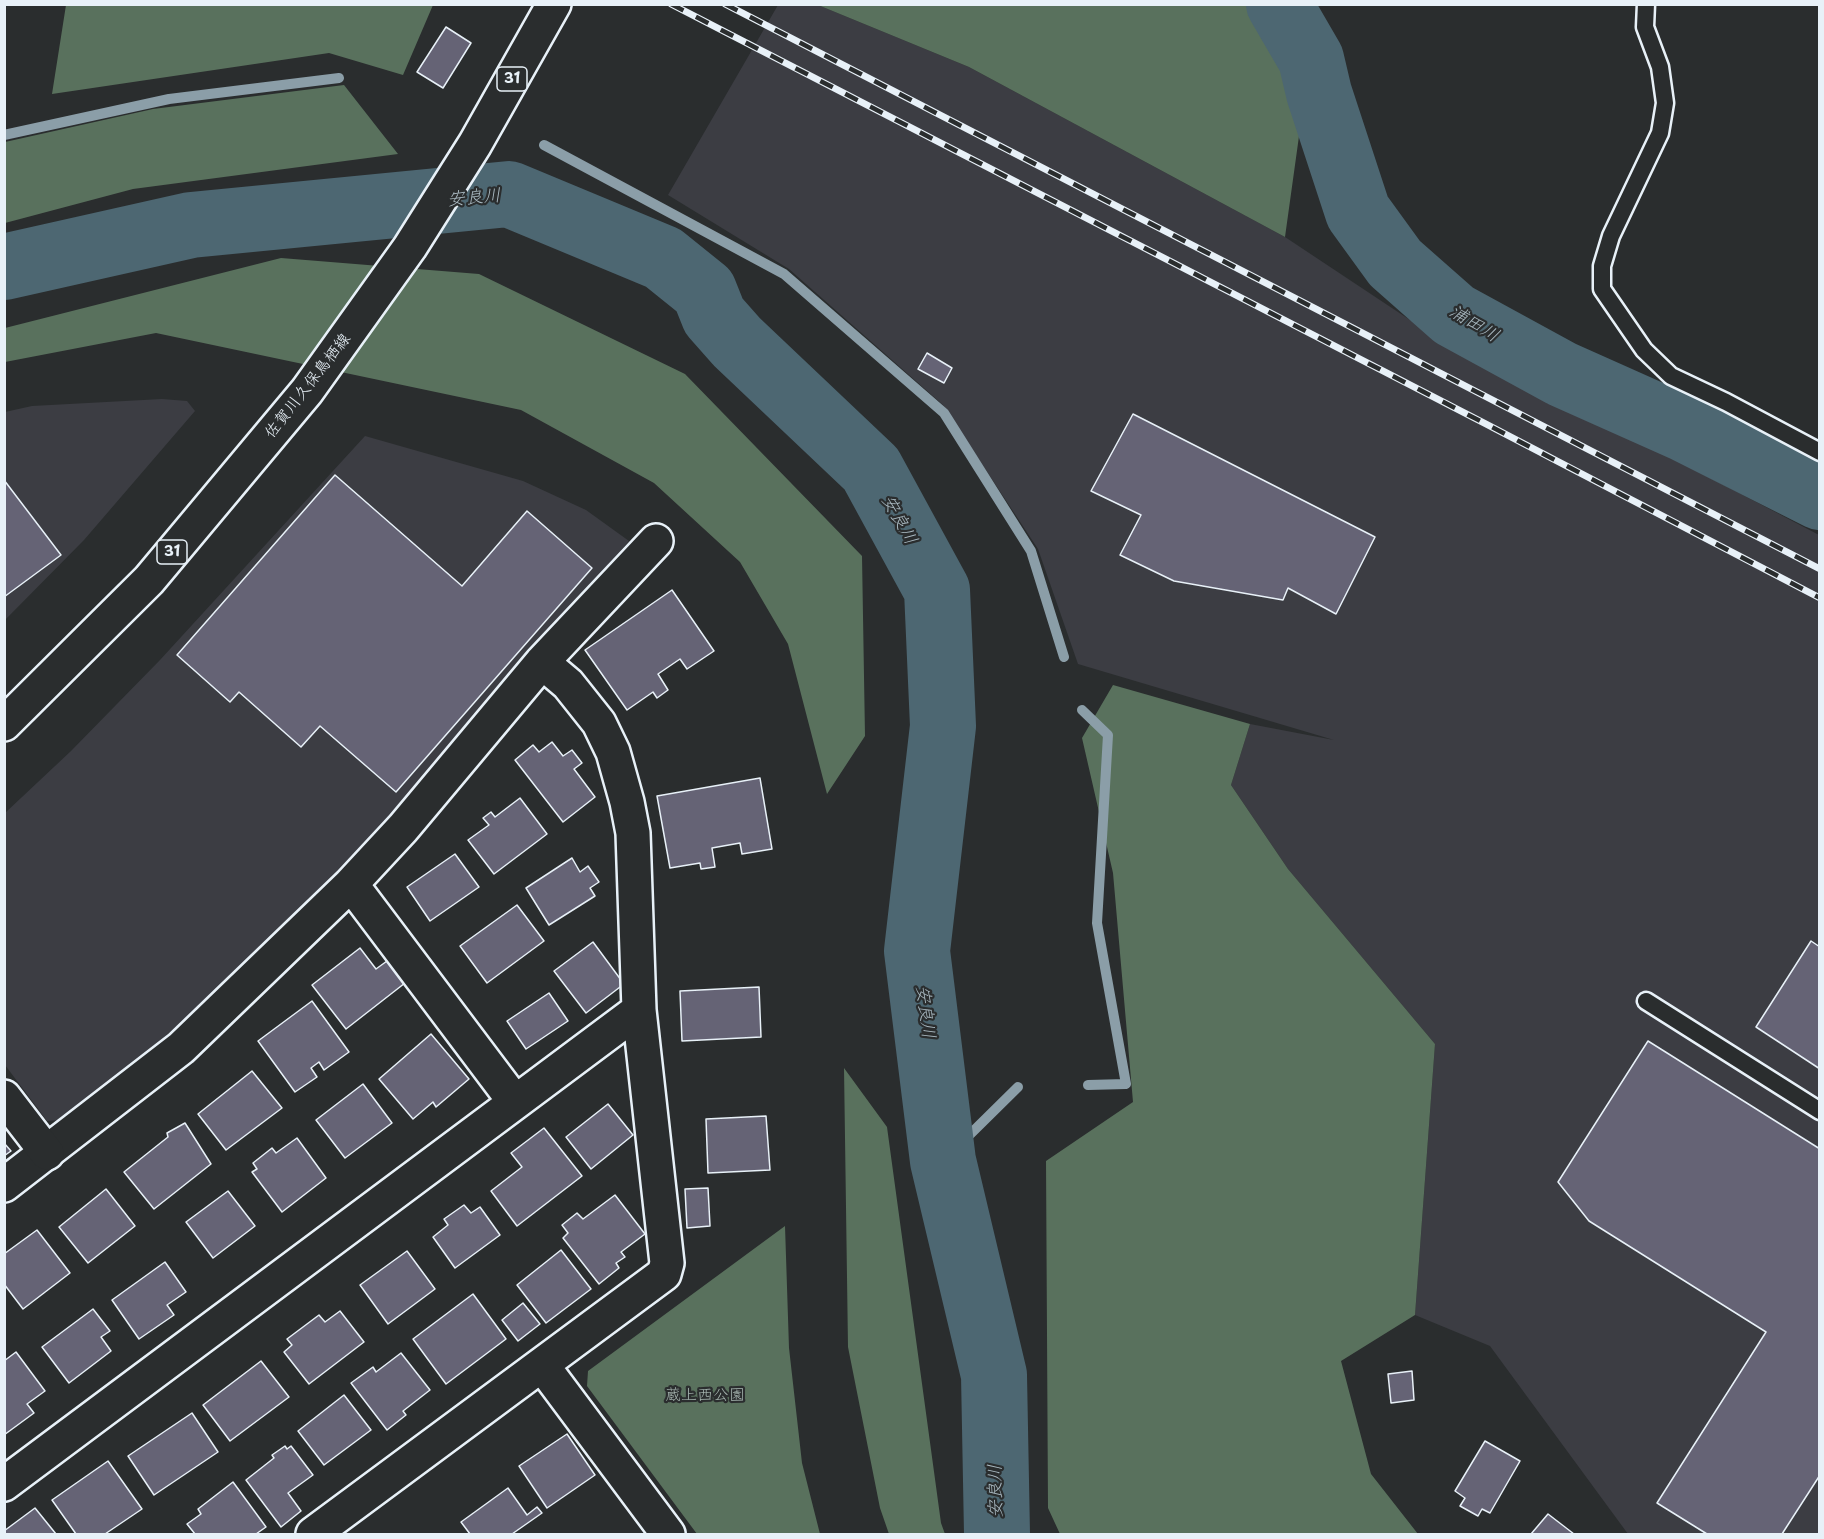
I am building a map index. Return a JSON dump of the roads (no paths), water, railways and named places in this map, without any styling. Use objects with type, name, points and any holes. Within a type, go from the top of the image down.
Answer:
[{"type":"street","name":"佐賀川久保鳥栖線","points":[[4,724],[149,580],[307,391],[410,247],[475,144],[544,8]]},
{"type":"street","points":[[4,1185],[181,1048],[351,884],[403,828],[542,662],[656,541]]},
{"type":"street","points":[[313,1534],[664,1274],[667,1263],[639,1010],[633,833],[627,802],[613,752],[599,723],[568,684],[542,662]]},
{"type":"street","points":[[351,884],[515,1102]]},
{"type":"street","points":[[4,1484],[639,1010]]},
{"type":"street","points":[[4,1097],[47,1153]]},
{"type":"street","points":[[542,1365],[668,1534]]},
{"type":"lane","points":[[1646,4],[1645,27],[1660,67],[1665,103],[1660,134],[1611,236],[1602,266],[1602,289],[1644,350],[1671,376],[1726,402],[1820,452]]},
{"type":"lane","points":[[1646,1001],[1820,1111]]},
{"type":"waterway","name":"浦田川","points":[[1279,4],[1311,59],[1319,93],[1358,212],[1395,263],[1454,315],[1562,374],[1683,428],[1820,497]]},
{"type":"waterway","points":[[4,135],[169,99],[339,78]]},
{"type":"waterway","points":[[544,145],[784,274],[944,413],[1031,551],[1064,657]]},
{"type":"waterway","name":"安良川","points":[[4,267],[191,225],[509,194],[663,258],[704,291],[714,316],[737,342],[871,469],[937,590],[943,726],[917,951],[943,1161],[994,1375],[997,1534]]},
{"type":"waterway","points":[[1082,710],[1108,735],[1097,923],[1126,1084],[1088,1085]]},
{"type":"waterway","points":[[943,1161],[1018,1087]]},
{"type":"railway","points":[[671,4],[1820,598]]},
{"type":"railway","points":[[725,4],[1820,569]]},
{"type":"park label","name":"蔵上西公園","points":[[705,1396]]}]
